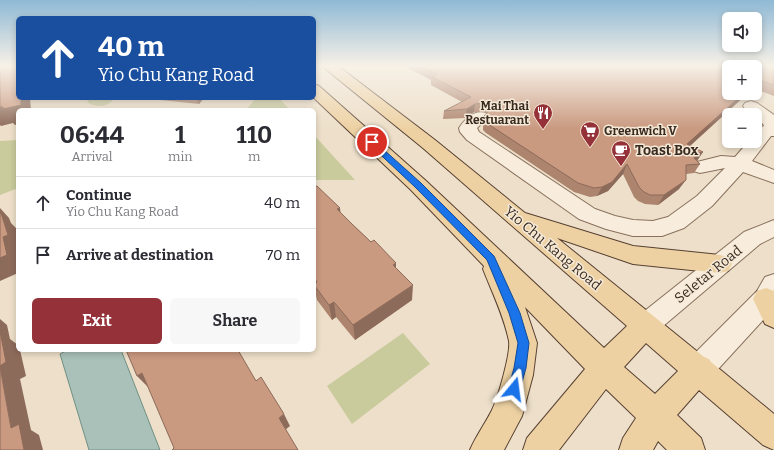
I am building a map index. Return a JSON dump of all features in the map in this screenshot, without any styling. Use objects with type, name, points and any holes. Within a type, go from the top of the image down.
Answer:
[{"type":"main road","name":"Yio Chu Kang Road","points":[[356,87],[429,144],[699,369],[774,434]]},
{"type":"main road","points":[[316,91],[418,185],[604,368],[656,416],[689,450]]},
{"type":"main road","points":[[514,216],[633,255],[720,264]]},
{"type":"main road","points":[[486,450],[506,416],[518,376],[523,343],[514,313],[491,258]]},
{"type":"main road","points":[[539,450],[604,368],[646,325]]},
{"type":"main road","points":[[636,450],[656,416],[699,369]]},
{"type":"street","points":[[480,117],[468,128],[469,132],[473,136],[587,214],[608,222],[635,228],[661,228],[680,221],[697,208],[740,164],[766,131],[773,130],[773,126],[770,121],[762,112],[764,108]]},
{"type":"street","points":[[700,167],[721,162],[740,164],[774,177]]},
{"type":"street","name":"Seletar Road","points":[[646,325],[752,238],[774,228]]},
{"type":"street","points":[[699,369],[771,300]]},
{"type":"green space","points":[[88,100],[112,100],[107,105],[103,106],[96,106],[87,102]]},
{"type":"green space","points":[[254,100],[281,100],[288,108],[248,108]]},
{"type":"green space","points":[[316,137],[355,180],[316,180]]},
{"type":"green space","points":[[16,140],[16,189],[0,195],[0,141]]},
{"type":"green space","points":[[403,333],[430,364],[352,424],[327,386]]},
{"type":"shaded area","points":[[64,352],[122,352],[160,450],[89,450],[60,354]]},
{"type":"building","points":[[0,87],[16,87],[16,100],[21,100],[21,105],[3,109],[3,107],[0,107]]},
{"type":"building","name":"Greenwich V","points":[[452,87],[722,87],[722,100],[736,100],[727,108],[722,108],[722,113],[687,144],[703,152],[698,153],[694,158],[700,164],[686,165],[686,180],[664,195],[650,195],[644,192],[639,187],[627,164],[612,182],[602,187],[594,188],[578,183],[488,124],[485,121],[484,116],[491,108],[488,103],[475,104],[467,109],[444,111],[471,97]]},
{"type":"building","points":[[316,186],[340,208],[337,209],[371,242],[374,240],[396,263],[393,265],[413,285],[353,325],[334,302],[329,305],[316,288]]},
{"type":"building","points":[[1,213],[8,235],[3,237],[7,255],[0,258],[0,214]]},
{"type":"building","points":[[0,331],[6,362],[0,366]]},
{"type":"building","points":[[127,352],[239,352],[256,381],[261,377],[284,414],[279,418],[298,450],[172,450],[174,448],[142,373],[137,376]]},
{"type":"building","points":[[0,367],[11,428],[19,424],[24,450],[0,450]]},
{"type":"place","name":"Mai Thai Restuarant","points":[[543,130]]},
{"type":"place","name":"Greenwich V","points":[[590,148]]},
{"type":"place","name":"Toast Box","points":[[621,167]]},
{"type":"route","points":[[372,142],[418,185],[491,258],[514,313],[523,343],[520,368],[514,389]]}]
